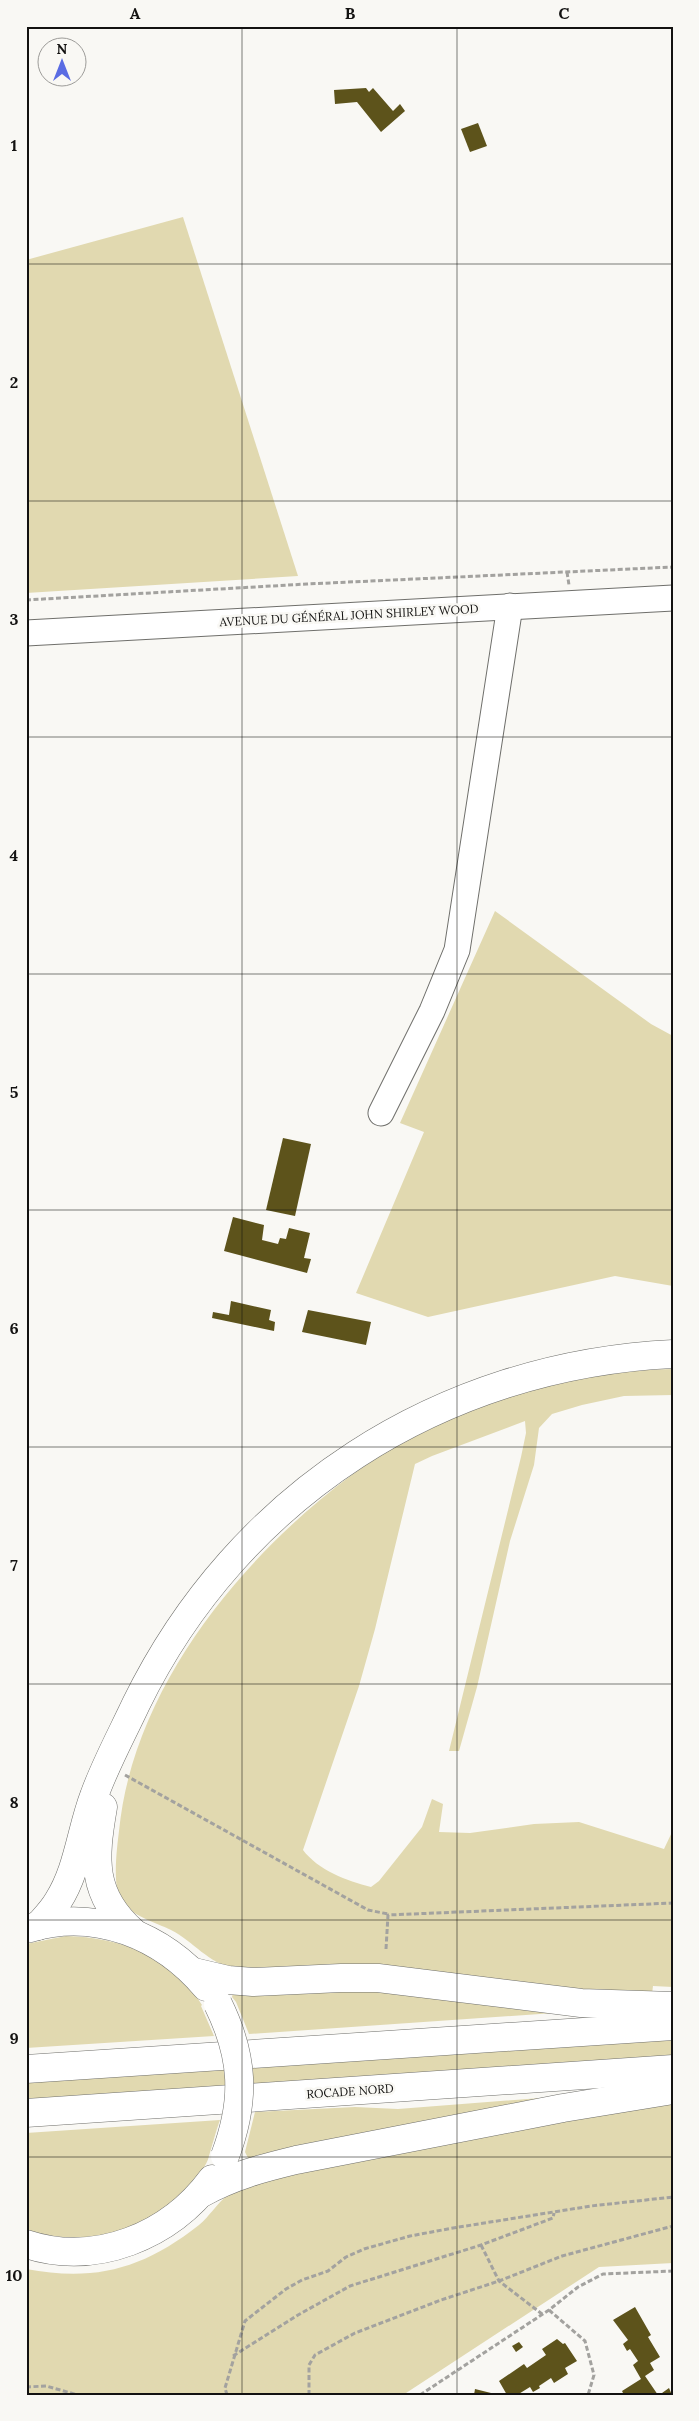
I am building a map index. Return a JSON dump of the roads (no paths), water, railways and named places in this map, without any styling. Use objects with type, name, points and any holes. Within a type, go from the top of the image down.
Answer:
[{"type":"highway","points":[[32,1928],[58,1902],[66,1886],[94,1795],[164,1653],[206,1593],[253,1539],[277,1515],[355,1454],[412,1421],[471,1395],[508,1382],[592,1362],[673,1354]]},
{"type":"highway","points":[[121,1738],[100,1829],[99,1878],[109,1906],[116,1918],[133,1932]]},
{"type":"highway","points":[[32,1928],[62,1922],[86,1922],[133,1932],[156,1943],[194,1972],[218,2004],[235,2045],[240,2090],[236,2120],[225,2156],[202,2193]]},
{"type":"highway","points":[[194,1972],[228,1980],[253,1982],[378,1978],[582,2003],[673,2006]]},
{"type":"highway","points":[[26,2069],[673,2026]]},
{"type":"highway","name":"ROCADE NORD","points":[[26,2113],[673,2069]]},
{"type":"highway","points":[[26,2244],[79,2252],[125,2244],[167,2224],[202,2193],[219,2183],[256,2169],[563,2108],[673,2090]]},
{"type":"street","name":"AVENUE DU GÉNÉRAL JOHN SHIRLEY WOOD","points":[[26,633],[673,598]]},
{"type":"street","points":[[381,1113],[432,1011],[457,950],[510,606]]}]
